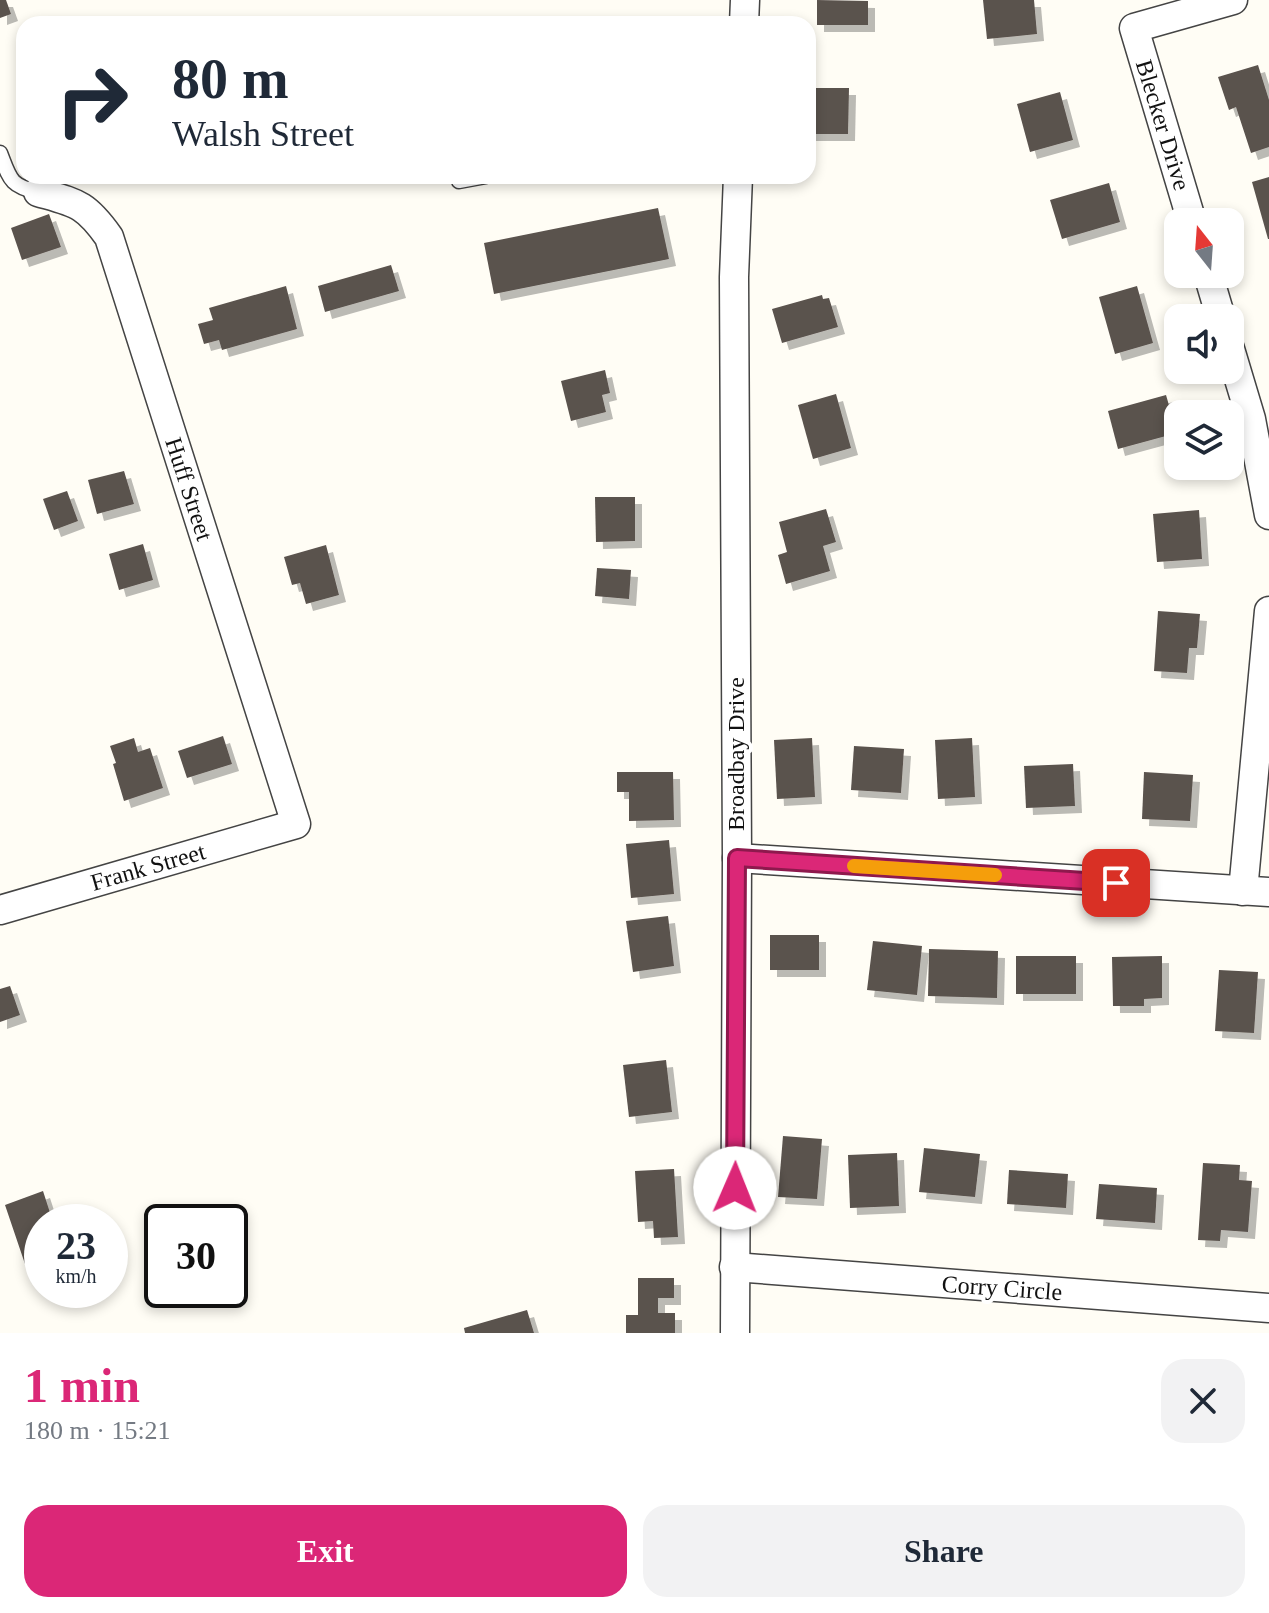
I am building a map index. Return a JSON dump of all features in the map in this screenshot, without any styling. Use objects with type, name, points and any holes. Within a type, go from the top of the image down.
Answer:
[{"type":"street","name":"Blecker Drive","points":[[1188,208],[1134,28],[1233,0]]},
{"type":"street","name":"Broadbay Drive","points":[[735,1333],[737,858],[734,277],[738,184]]},
{"type":"street","name":"Huff Street","points":[[38,192],[80,205],[96,218],[109,237],[296,824]]},
{"type":"street","points":[[1244,380],[1260,416],[1269,515]]},
{"type":"street","points":[[737,858],[1256,891],[1269,611]]},
{"type":"street","name":"Frank Street","points":[[0,910],[296,824]]},
{"type":"street","name":"Corry Circle","points":[[734,1267],[1269,1308]]},
{"type":"lane","points":[[0,153],[9,176],[18,187],[38,192]]},
{"type":"building","points":[[0,0],[6,0],[11,14],[0,18]]},
{"type":"building","points":[[817,0],[868,1],[868,25],[817,25]]},
{"type":"building","points":[[983,0],[1034,0],[1037,34],[987,39]]},
{"type":"building","points":[[1258,65],[1269,100],[1269,147],[1251,153],[1236,107],[1229,110],[1218,77]]},
{"type":"building","points":[[816,88],[849,88],[848,134],[816,134]]},
{"type":"building","points":[[1060,92],[1073,140],[1030,152],[1017,104]]},
{"type":"building","points":[[1269,177],[1269,239],[1268,239],[1252,182]]},
{"type":"building","points":[[1109,183],[1120,222],[1062,239],[1050,200]]},
{"type":"building","points":[[658,208],[669,259],[494,294],[484,243]]},
{"type":"building","points":[[49,214],[61,247],[22,260],[11,228]]},
{"type":"building","points":[[391,265],[399,291],[325,312],[318,286]]},
{"type":"building","points":[[286,286],[297,329],[222,350],[219,340],[204,344],[198,324],[213,320],[209,308]]},
{"type":"building","points":[[1137,286],[1153,343],[1115,354],[1099,297]]},
{"type":"building","points":[[822,295],[823,299],[829,298],[838,327],[782,343],[772,309]]},
{"type":"building","points":[[605,370],[610,393],[602,395],[606,412],[571,421],[561,381]]},
{"type":"building","points":[[836,394],[851,448],[813,459],[798,405]]},
{"type":"building","points":[[1166,395],[1164,437],[1118,449],[1108,411]]},
{"type":"building","points":[[124,471],[134,504],[97,514],[88,480]]},
{"type":"building","points":[[67,491],[78,521],[54,530],[43,499]]},
{"type":"building","points":[[595,497],[635,497],[635,541],[596,542]]},
{"type":"building","points":[[826,509],[836,542],[823,546],[830,571],[786,584],[778,555],[787,552],[779,522]]},
{"type":"building","points":[[1199,510],[1202,559],[1157,562],[1153,514]]},
{"type":"building","points":[[143,544],[153,580],[119,590],[109,554]]},
{"type":"building","points":[[326,545],[339,595],[306,604],[300,583],[292,585],[284,557]]},
{"type":"building","points":[[597,568],[631,570],[629,599],[595,596]]},
{"type":"building","points":[[1158,611],[1200,614],[1197,648],[1189,648],[1187,673],[1154,671]]},
{"type":"building","points":[[223,736],[232,764],[187,778],[178,751]]},
{"type":"building","points":[[134,738],[138,752],[150,748],[163,788],[124,801],[110,746]]},
{"type":"building","points":[[812,738],[815,797],[777,799],[774,740]]},
{"type":"building","points":[[972,738],[975,797],[938,799],[935,740]]},
{"type":"building","points":[[854,746],[904,749],[901,793],[851,790]]},
{"type":"building","points":[[1073,764],[1075,806],[1026,808],[1024,766]]},
{"type":"building","points":[[617,772],[673,772],[674,820],[629,821],[629,792],[617,792]]},
{"type":"building","points":[[1144,772],[1193,775],[1190,821],[1142,819]]},
{"type":"building","points":[[669,840],[674,894],[631,898],[626,844]]},
{"type":"building","points":[[668,916],[674,966],[633,972],[626,921]]},
{"type":"building","points":[[770,935],[819,935],[819,970],[770,970]]},
{"type":"building","points":[[873,941],[922,946],[917,995],[867,990]]},
{"type":"building","points":[[929,949],[998,951],[997,998],[928,996]]},
{"type":"building","points":[[1016,956],[1076,956],[1076,994],[1016,994]]},
{"type":"building","points":[[1162,956],[1162,998],[1144,999],[1144,1006],[1113,1006],[1112,957]]},
{"type":"building","points":[[1219,970],[1258,972],[1254,1033],[1215,1031]]},
{"type":"building","points":[[10,986],[20,1015],[0,1022],[0,989]]},
{"type":"building","points":[[666,1060],[672,1112],[629,1117],[623,1065]]},
{"type":"building","points":[[783,1136],[822,1139],[817,1199],[778,1197]]},
{"type":"building","points":[[924,1148],[980,1154],[975,1197],[919,1192]]},
{"type":"building","points":[[897,1153],[899,1206],[850,1208],[848,1155]]},
{"type":"building","points":[[1203,1163],[1240,1165],[1239,1180],[1252,1181],[1248,1232],[1221,1230],[1220,1241],[1198,1240]]},
{"type":"building","points":[[674,1169],[678,1237],[654,1238],[653,1221],[638,1222],[635,1171]]},
{"type":"building","points":[[1009,1170],[1068,1174],[1066,1208],[1007,1204]]},
{"type":"building","points":[[1099,1184],[1157,1188],[1155,1223],[1096,1219]]},
{"type":"building","points":[[43,1191],[47,1204],[24,1204],[24,1261],[5,1205]]},
{"type":"building","points":[[638,1278],[674,1278],[674,1298],[658,1298],[658,1313],[675,1313],[675,1333],[626,1333],[626,1315],[638,1315]]},
{"type":"building","points":[[527,1310],[534,1333],[465,1333],[464,1328]]},
{"type":"slow traffic","points":[[854,866],[995,875]]},
{"type":"route","points":[[735,1188],[737,858],[1116,883]]}]
